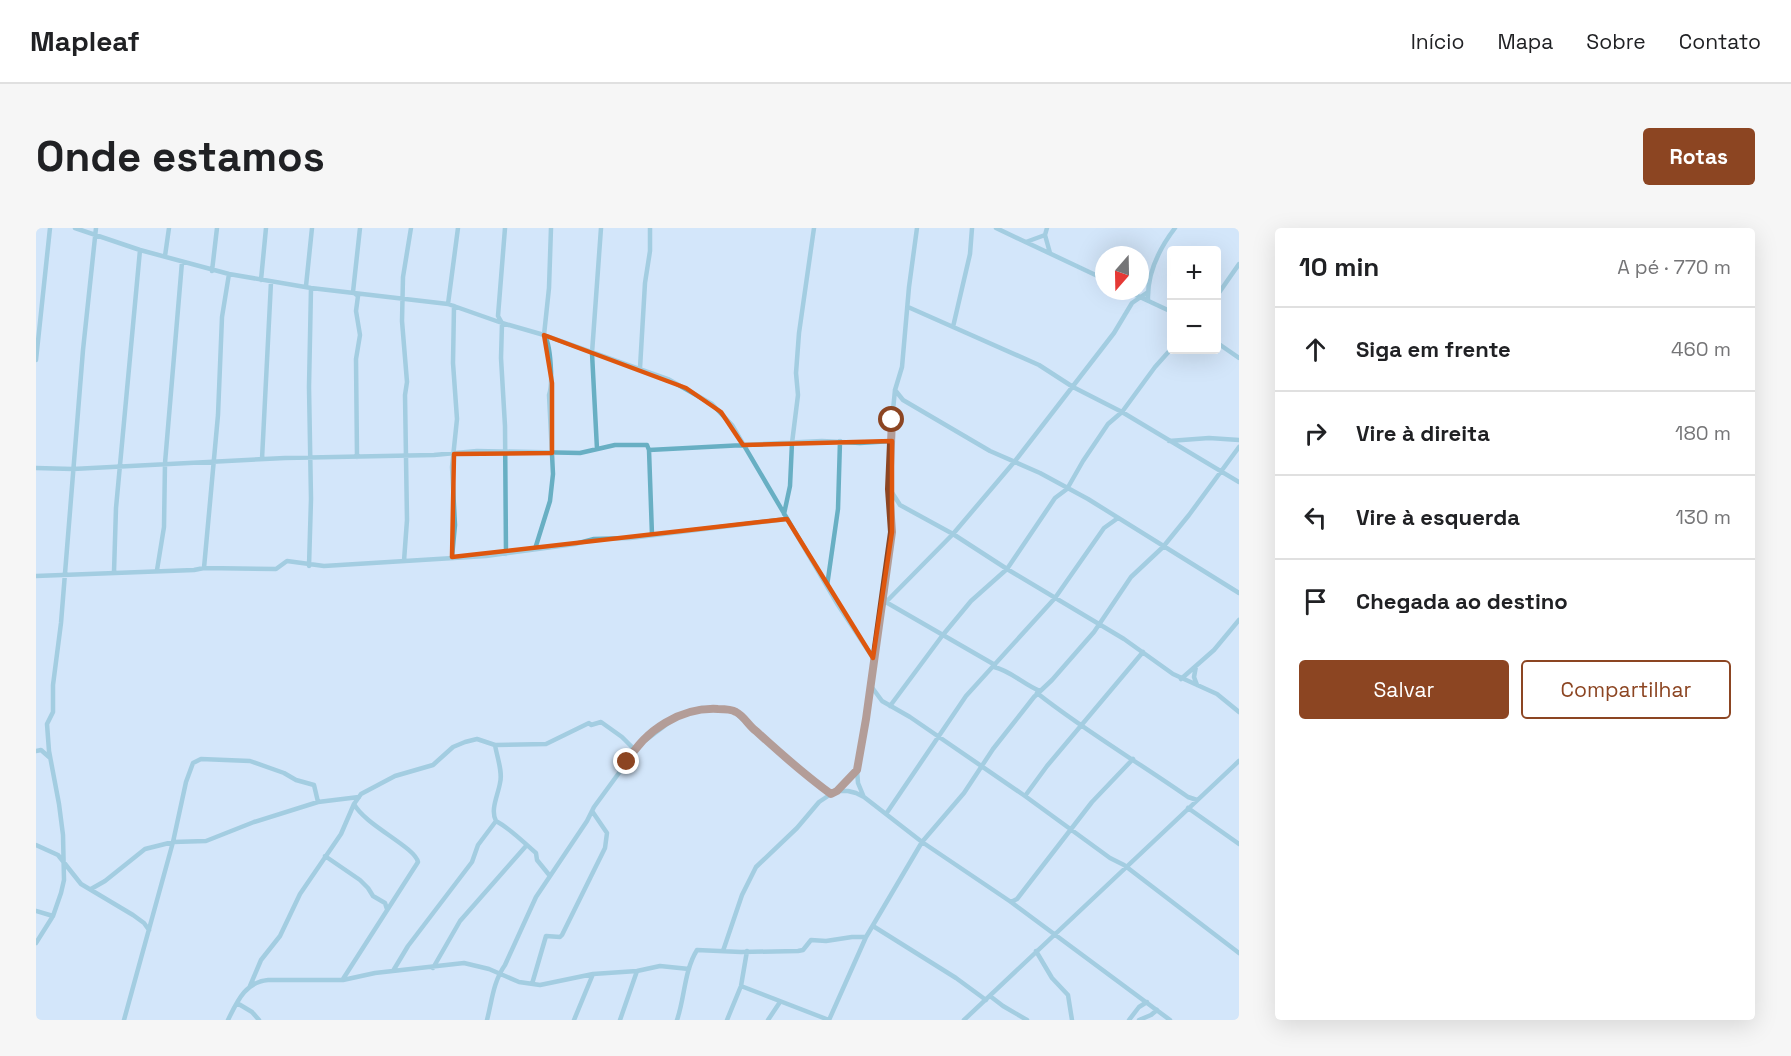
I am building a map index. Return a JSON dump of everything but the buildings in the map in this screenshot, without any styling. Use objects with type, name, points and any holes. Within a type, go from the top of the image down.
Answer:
[{"type":"street","points":[[36,360],[50,228]]},
{"type":"street","points":[[75,228],[212,271],[271,282],[448,304],[640,368],[686,388],[712,404],[732,425],[873,658]]},
{"type":"street","points":[[36,943],[53,916],[61,893],[65,864],[59,804],[46,724],[53,712],[96,228]]},
{"type":"street","points":[[165,256],[169,228]]},
{"type":"street","points":[[212,271],[217,228]]},
{"type":"street","points":[[261,280],[266,228]]},
{"type":"street","points":[[309,566],[309,287],[312,228]]},
{"type":"street","points":[[353,292],[360,228]]},
{"type":"street","points":[[404,561],[407,520],[405,395],[407,382],[402,321],[405,258],[411,228]]},
{"type":"street","points":[[448,304],[458,228]]},
{"type":"street","points":[[505,228],[498,316],[502,323],[506,554]]},
{"type":"street","points":[[534,549],[550,501],[553,474],[549,395],[552,383],[548,340],[544,335],[549,288],[551,228]]},
{"type":"street","points":[[597,449],[592,353],[601,228]]},
{"type":"street","points":[[640,368],[650,228]]},
{"type":"street","points":[[786,517],[798,395],[796,373],[800,324],[814,228]]},
{"type":"street","points":[[864,797],[860,790],[857,770],[871,686],[873,658],[885,601],[892,532],[889,489],[895,390],[902,367],[917,228]]},
{"type":"street","points":[[953,327],[970,254],[972,228]]},
{"type":"street","points":[[996,228],[1095,275]]},
{"type":"street","points":[[1047,228],[1045,235],[1050,253]]},
{"type":"street","points":[[1149,288],[1157,256],[1175,228]]},
{"type":"street","points":[[1026,242],[1045,235]]},
{"type":"street","points":[[114,572],[116,508],[140,250]]},
{"type":"street","points":[[157,570],[164,527],[165,464],[182,262]]},
{"type":"street","points":[[1221,290],[1239,264]]},
{"type":"street","points":[[204,568],[218,416],[222,317],[229,274]]},
{"type":"street","points":[[262,459],[271,282]]},
{"type":"street","points":[[353,292],[358,296],[356,311],[360,335],[356,359],[357,457]]},
{"type":"street","points":[[885,601],[953,534],[1015,461],[1114,333],[1132,303],[1137,300]]},
{"type":"street","points":[[1148,300],[1167,310]]},
{"type":"street","points":[[452,557],[454,539],[451,483],[457,419],[453,363],[454,306]]},
{"type":"street","points":[[908,307],[1018,355],[1122,412],[1239,482]]},
{"type":"street","points":[[1221,345],[1239,358]]},
{"type":"street","points":[[890,706],[971,601],[1007,569],[1055,498],[1067,489],[1083,460],[1108,424],[1122,412],[1167,354]]},
{"type":"street","points":[[895,390],[903,400],[990,451],[1015,461],[1119,518],[1239,593]]},
{"type":"street","points":[[894,406],[910,404]]},
{"type":"street","points":[[1169,441],[1209,438],[1239,441]]},
{"type":"street","points":[[828,586],[838,509],[840,441]]},
{"type":"street","points":[[649,450],[840,441],[878,443],[892,441]]},
{"type":"street","points":[[36,468],[73,469],[262,459],[454,454],[477,451],[580,453],[615,446],[647,445],[652,535]]},
{"type":"street","points":[[741,986],[829,1020],[866,937],[922,842],[964,793],[981,766],[1037,694],[1062,670],[1099,624],[1131,576],[1163,547],[1189,515],[1239,447]]},
{"type":"street","points":[[889,489],[900,505],[953,534],[1099,624],[1181,679],[1225,699],[1239,712]]},
{"type":"street","points":[[36,576],[204,568],[276,569],[287,561],[303,562],[309,566],[423,561],[506,554],[594,539],[652,535],[786,517]]},
{"type":"street","points":[[886,814],[966,696],[1055,598],[1104,528],[1119,518]]},
{"type":"street","points":[[885,601],[942,636],[1004,669],[1081,726],[1188,797],[1197,800]]},
{"type":"street","points":[[1181,679],[1214,650],[1239,620]]},
{"type":"street","points":[[1025,796],[1047,766],[1143,652]]},
{"type":"street","points":[[1000,660],[1004,669]]},
{"type":"street","points":[[1196,666],[1194,677],[1197,685]]},
{"type":"street","points":[[871,686],[882,701],[910,717],[1025,796],[1070,830],[1126,866],[1239,953]]},
{"type":"street","points":[[487,1020],[499,975],[536,897],[634,749],[672,719],[702,708],[738,713],[754,730],[831,794]]},
{"type":"street","points":[[228,1020],[242,994],[250,986],[261,960],[280,936],[300,894],[341,834],[354,804],[364,792],[395,776],[433,765],[448,750],[477,739],[495,745],[546,744],[589,723],[591,725],[601,722],[634,749]]},
{"type":"street","points":[[393,971],[408,946],[472,862],[478,845],[495,821],[495,807],[501,779],[495,745]]},
{"type":"street","points":[[36,751],[41,750],[50,758]]},
{"type":"street","points":[[124,1020],[150,931],[186,782],[191,766],[196,760],[229,759],[257,762],[271,770],[314,785],[318,802]]},
{"type":"street","points":[[1011,902],[1017,899],[1092,802],[1133,759]]},
{"type":"street","points":[[964,1020],[1239,761]]},
{"type":"street","points":[[723,951],[739,902],[756,867],[797,828],[819,802],[837,791],[857,770]]},
{"type":"street","points":[[837,791],[856,793],[864,797],[922,842],[1017,906],[1170,1020]]},
{"type":"street","points":[[91,889],[146,849],[173,842],[206,841],[254,822],[318,802],[359,797]]},
{"type":"street","points":[[1188,797],[1189,806],[1239,844]]},
{"type":"street","points":[[343,980],[417,866],[418,860],[398,841],[360,813],[354,804]]},
{"type":"street","points":[[532,984],[546,936],[560,937],[562,935],[605,848],[607,833],[592,811]]},
{"type":"street","points":[[495,821],[515,834],[536,853],[537,860],[550,876]]},
{"type":"street","points":[[36,845],[58,855],[81,884],[139,919],[150,931]]},
{"type":"street","points":[[433,968],[460,921],[526,846]]},
{"type":"street","points":[[325,856],[360,880],[373,896],[385,903],[387,909]]},
{"type":"street","points":[[1120,864],[1121,871]]},
{"type":"street","points":[[1017,899],[1017,906]]},
{"type":"street","points":[[36,911],[53,916]]},
{"type":"street","points":[[873,926],[1027,1020]]},
{"type":"street","points":[[677,1020],[683,1004],[688,969],[697,950],[798,951],[803,950],[811,940],[826,941],[866,937]]},
{"type":"street","points":[[727,1020],[741,986],[747,951]]},
{"type":"street","points":[[1036,951],[1052,978],[1068,995],[1072,1020]]},
{"type":"street","points":[[250,986],[268,980],[343,980],[393,971],[472,964],[519,982],[540,985],[593,974],[660,966],[688,969]]},
{"type":"street","points":[[620,1020],[637,970]]},
{"type":"street","points":[[574,1020],[593,974]]},
{"type":"street","points":[[768,1020],[780,1002]]},
{"type":"street","points":[[1129,1020],[1139,1007],[1147,1002]]},
{"type":"street","points":[[237,1003],[252,1012],[259,1020]]},
{"type":"street","points":[[1139,1020],[1156,1010]]},
{"type":"highlighted area","points":[[544,335],[686,388],[721,412],[743,445],[892,441],[892,532],[873,658],[787,519],[452,557],[454,454],[552,453],[552,383]]},
{"type":"route","points":[[627,762],[634,749],[672,719],[694,709],[714,708],[738,713],[754,730],[831,794],[837,791],[857,770],[884,600],[892,532],[889,489],[892,463],[892,420]]}]
